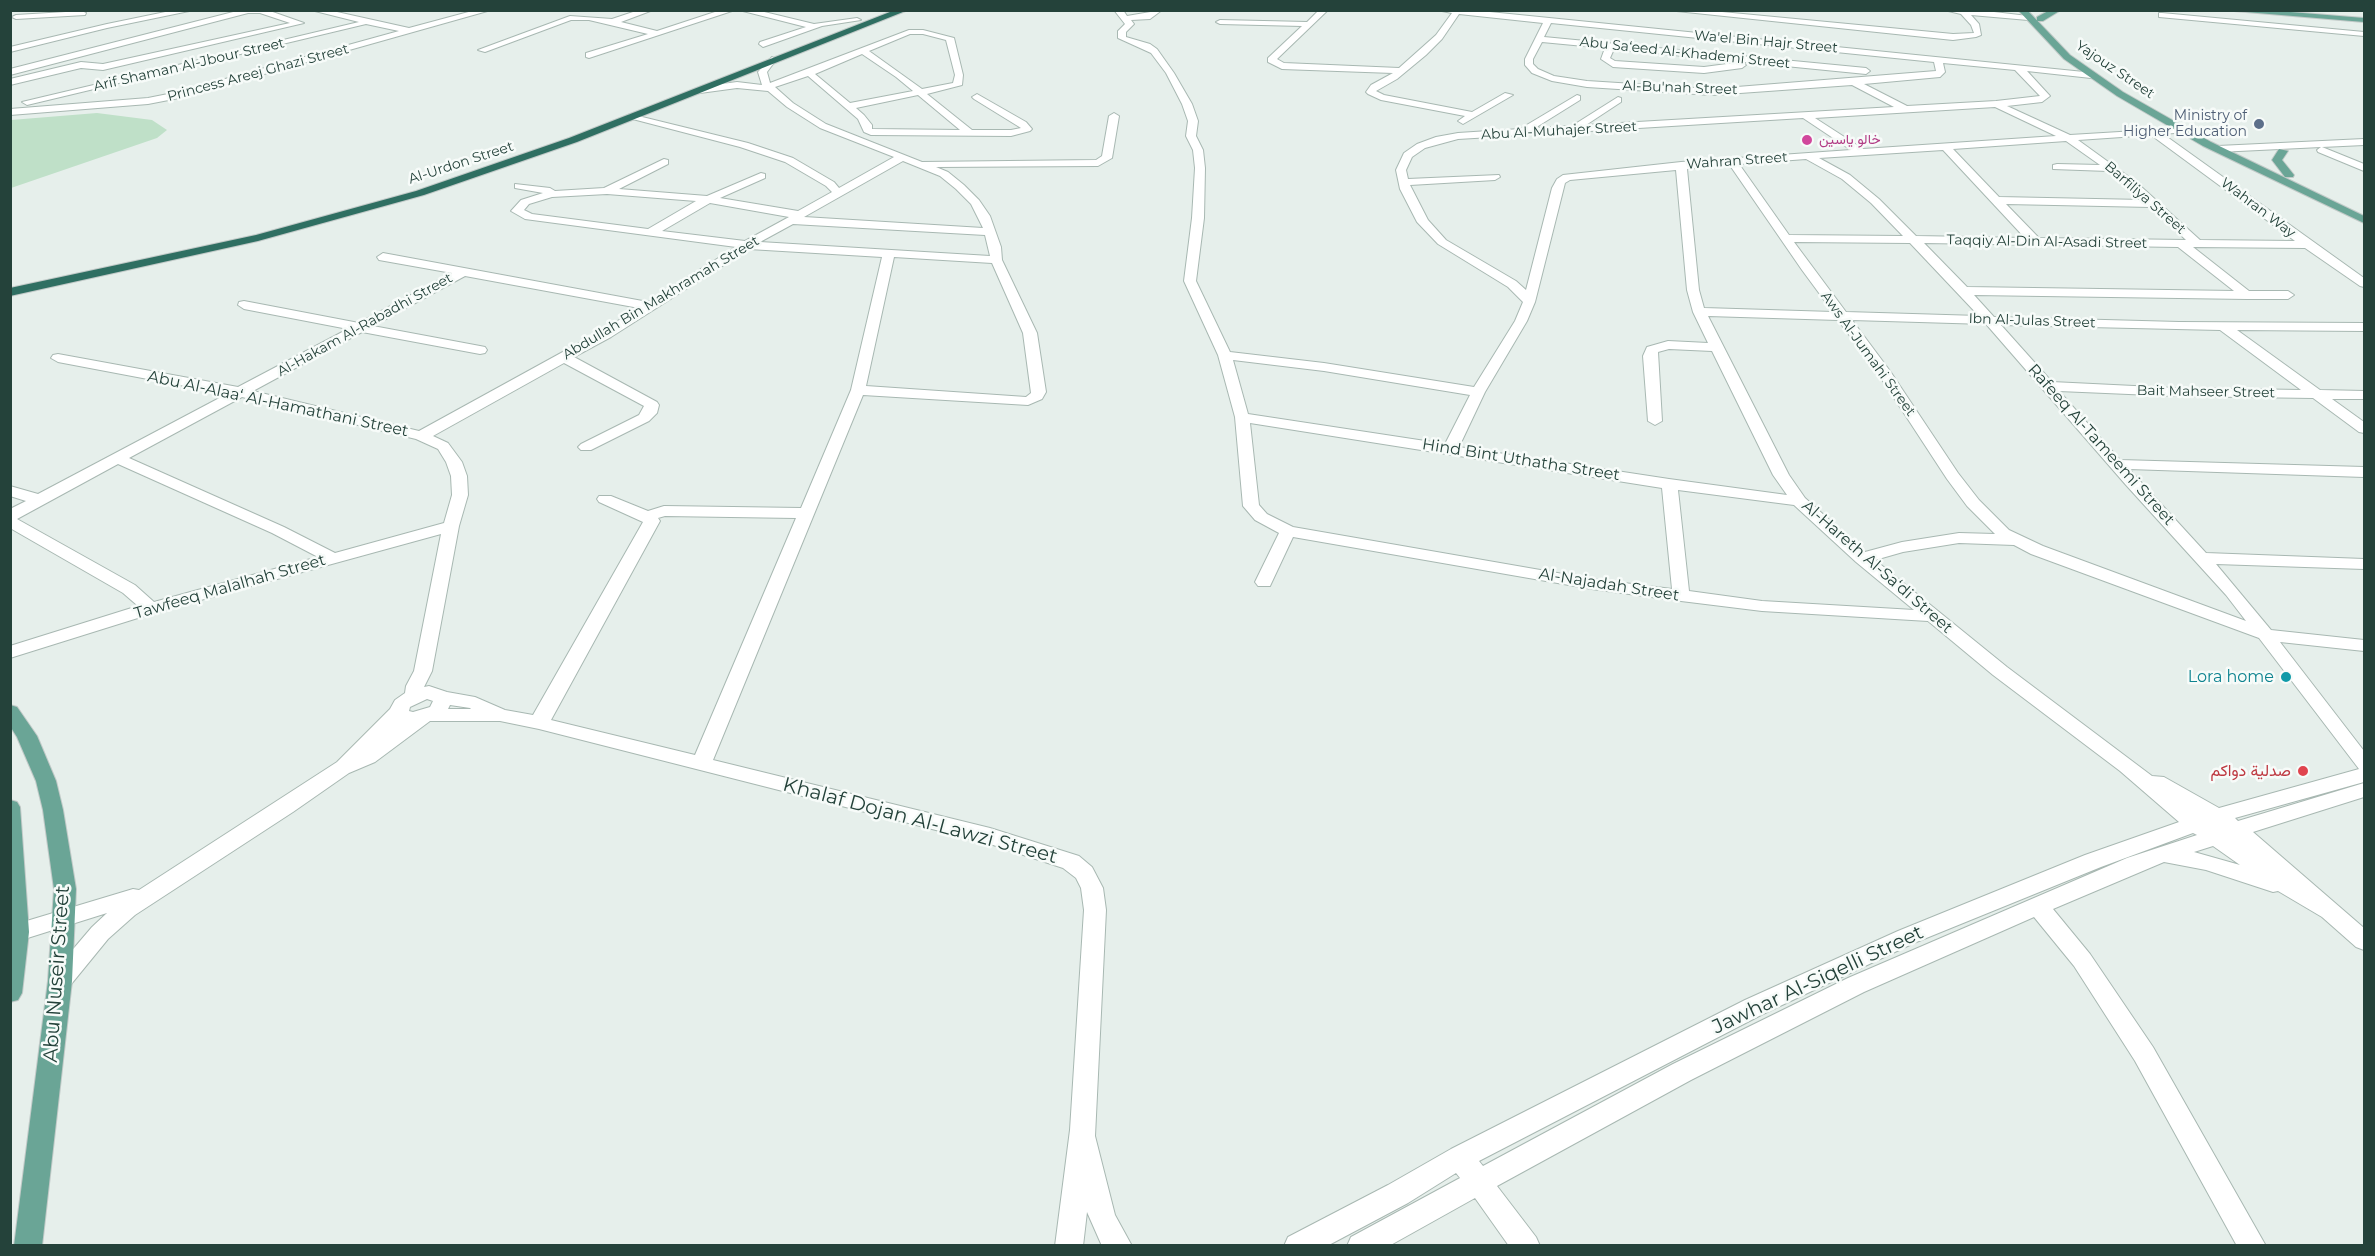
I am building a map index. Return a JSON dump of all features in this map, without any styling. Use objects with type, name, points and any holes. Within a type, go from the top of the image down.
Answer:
[{"type":"highway","name":"Al-Urdon Street","points":[[10,283],[213,240],[409,188],[566,134],[883,10]]},
{"type":"highway","name":"Al-Urdon Street","points":[[10,292],[176,258],[358,211],[471,177],[904,10]]},
{"type":"main road","points":[[2040,19],[2057,10]]},
{"type":"main road","points":[[2226,10],[2364,19]]},
{"type":"main road","name":"Yajouz Street","points":[[2027,13],[2040,19],[2088,62],[2117,83],[2226,150]]},
{"type":"main road","name":"Yajouz Street","points":[[2027,13],[2052,43],[2091,75],[2183,130],[2364,220]]},
{"type":"main road","points":[[2283,152],[2277,160],[2289,175]]},
{"type":"main road","points":[[2242,153],[2364,212]]},
{"type":"main road","name":"Abu Nuseir Street","points":[[10,711],[27,736],[46,781],[53,810],[63,879],[64,916],[60,981],[28,1245]]},
{"type":"main road","points":[[10,807],[18,932],[10,993]]},
{"type":"street","points":[[10,50],[119,23],[190,10]]},
{"type":"street","points":[[447,10],[468,15]]},
{"type":"street","points":[[409,31],[487,10]]},
{"type":"street","points":[[612,22],[649,10]]},
{"type":"street","points":[[589,56],[731,10]]},
{"type":"street","points":[[742,10],[816,26]]},
{"type":"street","points":[[1122,14],[1147,17],[1158,10]]},
{"type":"street","points":[[1236,10],[1216,24],[1309,24]]},
{"type":"street","points":[[1324,10],[1271,60],[1288,66],[1402,71]]},
{"type":"street","name":"Wa'el Bin Hajr Street","points":[[1442,10],[2091,75]]},
{"type":"street","points":[[1671,10],[1770,15],[1953,37],[1976,35],[1978,33],[1975,24],[1964,12]]},
{"type":"street","points":[[1948,10],[2027,13]]},
{"type":"street","points":[[10,72],[157,33],[254,11],[292,19],[300,24],[104,67],[81,65],[10,82]]},
{"type":"street","points":[[292,19],[319,11]]},
{"type":"street","name":"Princess Areej Ghazi Street","points":[[319,11],[409,31]]},
{"type":"street","points":[[1458,11],[1439,37],[1402,71],[1374,87],[1372,94],[1474,115]]},
{"type":"street","points":[[2254,11],[2261,24]]},
{"type":"street","points":[[45,42],[84,12]]},
{"type":"street","points":[[15,15],[84,12]]},
{"type":"street","points":[[1122,14],[1130,24],[1122,32],[1122,38],[1155,51],[1176,83],[1193,121],[1191,136],[1198,150],[1200,168],[1198,218],[1190,280],[1209,325],[1226,355],[1242,417]]},
{"type":"street","points":[[1767,42],[1770,15]]},
{"type":"street","points":[[2162,15],[2364,34]]},
{"type":"street","points":[[482,50],[563,19],[589,18],[659,34]]},
{"type":"street","points":[[210,20],[229,26]]},
{"type":"street","points":[[763,44],[816,26],[857,20]]},
{"type":"street","name":"Al-Bu'nah Street","points":[[1548,21],[1529,59],[1531,68],[1552,78],[1570,82],[1712,92],[1940,74],[1938,59]]},
{"type":"street","name":"Arif Shaman Al-Jbour Street","points":[[10,106],[367,23]]},
{"type":"street","points":[[239,28],[258,34]]},
{"type":"street","name":"Princess Areej Ghazi Street","points":[[10,112],[148,101],[179,95],[409,31]]},
{"type":"street","points":[[700,90],[731,85],[768,88],[906,33],[922,32],[950,38],[959,82],[954,87],[849,106]]},
{"type":"street","points":[[157,33],[208,45]]},
{"type":"street","points":[[81,65],[88,60],[175,37]]},
{"type":"street","name":"Abu Sa‘eed Al-Khademi Street","points":[[1540,39],[1915,76]]},
{"type":"street","points":[[1611,45],[1605,59],[1614,64],[1704,70],[1764,61]]},
{"type":"street","points":[[863,51],[899,75],[970,132]]},
{"type":"street","points":[[1729,58],[1742,65]]},
{"type":"street","points":[[772,60],[762,72],[763,79],[768,88],[790,105],[823,126],[944,174],[975,202],[995,248],[996,260],[1030,333],[1039,392],[1035,399],[1028,400],[858,390]]},
{"type":"street","name":"Abu Al-Muhajer Street","points":[[1403,182],[1401,170],[1408,155],[1421,146],[1440,139],[1996,104],[2045,96],[2017,67]]},
{"type":"street","name":"Abu Sa‘eed Al-Khademi Street","points":[[1831,68],[1906,110]]},
{"type":"street","points":[[809,73],[866,122],[869,131]]},
{"type":"street","points":[[1440,139],[1450,129],[1508,95]]},
{"type":"street","points":[[851,136],[856,131],[1011,133],[1024,131],[1027,127],[977,98]]},
{"type":"street","points":[[1519,134],[1577,98]]},
{"type":"street","points":[[1572,131],[1618,100]]},
{"type":"street","name":"Barfiliya Street","points":[[1996,104],[2067,137],[2112,168],[2197,244]]},
{"type":"street","points":[[919,164],[1098,163],[1107,158],[1114,116]]},
{"type":"street","points":[[1806,116],[1861,152]]},
{"type":"street","points":[[630,117],[744,145],[789,160],[830,184],[838,193]]},
{"type":"street","name":"Wahran Street","points":[[1529,302],[1557,188],[1561,180],[1578,175],[1731,161],[2183,130]]},
{"type":"street","name":"Wahran Way","points":[[2152,132],[2364,283]]},
{"type":"street","points":[[2226,150],[2364,142]]},
{"type":"street","points":[[1945,146],[2035,241]]},
{"type":"street","points":[[2226,150],[2242,153],[2364,147]]},
{"type":"street","points":[[2322,150],[2364,168]]},
{"type":"street","name":"Rafeeq Al-Tameemi Street","points":[[1808,156],[1858,186],[1964,291],[2202,558],[2267,635],[2364,764]]},
{"type":"street","name":"Abdullah Bin Makhramah Street","points":[[421,436],[651,306],[747,245],[900,158]]},
{"type":"street","name":"Aws Al-Jumahi Street","points":[[1731,161],[1885,374],[1952,476],[1973,504],[2003,533],[2013,540],[2054,557],[2267,635],[2364,645]]},
{"type":"street","points":[[607,191],[664,162]]},
{"type":"street","points":[[2352,163],[2364,163]]},
{"type":"street","name":"Al-Hareth Al-Sa‘di Street","points":[[1681,165],[1693,290],[1699,312],[1781,475],[1799,501],[1862,558],[2000,671],[2303,896]]},
{"type":"street","points":[[2056,167],[2112,168]]},
{"type":"street","points":[[651,232],[708,199],[761,176]]},
{"type":"street","points":[[1451,448],[1478,392],[1521,321],[1529,302],[1512,284],[1453,250],[1432,234],[1411,201],[1403,182],[1494,177]]},
{"type":"street","points":[[519,186],[557,192],[607,191],[708,199],[794,218],[989,232]]},
{"type":"street","points":[[557,192],[525,202],[518,211],[529,217],[747,245],[996,260]]},
{"type":"street","points":[[1996,200],[2154,204]]},
{"type":"street","name":"Taqqiy Al-Din Al-Asadi Street","points":[[1786,238],[2308,245]]},
{"type":"street","points":[[2182,244],[2247,295]]},
{"type":"street","points":[[702,763],[858,390],[889,254]]},
{"type":"street","points":[[383,257],[651,306]]},
{"type":"street","name":"Al-Hakam Al-Rabadhi Street","points":[[10,516],[465,271]]},
{"type":"street","points":[[1964,291],[2288,295]]},
{"type":"street","points":[[244,305],[480,350]]},
{"type":"street","name":"Ibn Al-Julas Street","points":[[1699,312],[2224,327],[2364,327]]},
{"type":"street","points":[[2224,327],[2364,429]]},
{"type":"street","points":[[1655,421],[1650,356],[1652,350],[1668,345],[1715,347]]},
{"type":"street","points":[[1226,355],[1324,367],[1478,392]]},
{"type":"street","points":[[563,357],[652,405],[653,409],[644,418],[586,447]]},
{"type":"street","name":"Abu Al-Alaa‘ Al-Hamathani Street","points":[[58,358],[241,393],[421,436],[443,446],[454,462],[459,476],[460,495],[451,526],[423,671],[415,686],[414,696]]},
{"type":"street","name":"Bait Mahseer Street","points":[[2048,386],[2175,392],[2364,395]]},
{"type":"street","name":"Hind Bint Uthatha Street","points":[[1242,417],[1669,484],[1799,501]]},
{"type":"street","name":"Al-Najadah Street","points":[[1242,417],[1251,506],[1260,517],[1288,531],[1592,584],[1681,596],[1762,606],[1933,616]]},
{"type":"street","points":[[119,459],[278,530],[332,558]]},
{"type":"street","points":[[2117,464],[2364,472]]},
{"type":"street","points":[[1669,484],[1675,522],[1681,596]]},
{"type":"street","points":[[10,491],[40,500]]},
{"type":"street","points":[[539,723],[651,527],[652,521],[647,516],[605,499]]},
{"type":"street","points":[[647,516],[664,511],[806,513]]},
{"type":"street","points":[[10,521],[129,589],[151,608]]},
{"type":"street","name":"Tawfeeq Malalhah Street","points":[[10,652],[151,608],[451,526]]},
{"type":"street","points":[[1264,582],[1288,531]]},
{"type":"street","name":"Aws Al-Jumahi Street","points":[[1862,558],[1902,547],[1959,538],[2013,540]]},
{"type":"street","points":[[2202,558],[2364,564]]},
{"type":"street","points":[[60,981],[108,925],[158,889],[286,807],[342,768],[368,757],[441,706],[439,695],[432,681],[423,671]]},
{"type":"street","name":"Khalaf Dojan Al-Lawzi Street","points":[[414,696],[439,695],[475,703],[500,715]]},
{"type":"street","points":[[342,768],[354,753],[399,712],[402,704],[414,696]]},
{"type":"street","name":"Khalaf Dojan Al-Lawzi Street","points":[[399,712],[406,718],[500,715],[539,723],[990,836],[1071,862],[1084,873],[1092,888],[1095,910],[1083,1130],[1068,1245]]},
{"type":"street","name":"Jawhar Al-Siqelli Street","points":[[1298,1245],[1398,1194],[1460,1157],[1754,1007],[1835,969],[1973,909],[2093,861],[2364,775]]},
{"type":"street","name":"Jawhar Al-Siqelli Street","points":[[1361,1245],[1682,1072],[1856,985],[2114,872],[2162,856],[2209,826],[2235,830],[2364,790]]},
{"type":"street","points":[[2235,830],[2290,872],[2316,895],[2328,910],[2364,941]]},
{"type":"street","points":[[2162,856],[2190,859],[2224,867],[2303,896],[2328,910]]},
{"type":"street","points":[[18,932],[64,916],[109,906],[158,889]]},
{"type":"street","points":[[2038,907],[2082,960],[2144,1054],[2252,1245]]},
{"type":"street","name":"Khalaf Dojan Al-Lawzi Street","points":[[1083,1130],[1102,1219],[1118,1245]]},
{"type":"street","points":[[1460,1157],[1526,1245]]},
{"type":"green space","points":[[97,113],[152,120],[167,130],[157,138],[11,188],[11,120]]},
{"type":"place","name":"Ministry of Higher Education","points":[[2259,124]]},
{"type":"place","name":"خالو ياسين","points":[[1807,140]]},
{"type":"place","name":"Lora home","points":[[2286,677]]},
{"type":"place","name":"صدلية دواكم","points":[[2303,771]]}]
